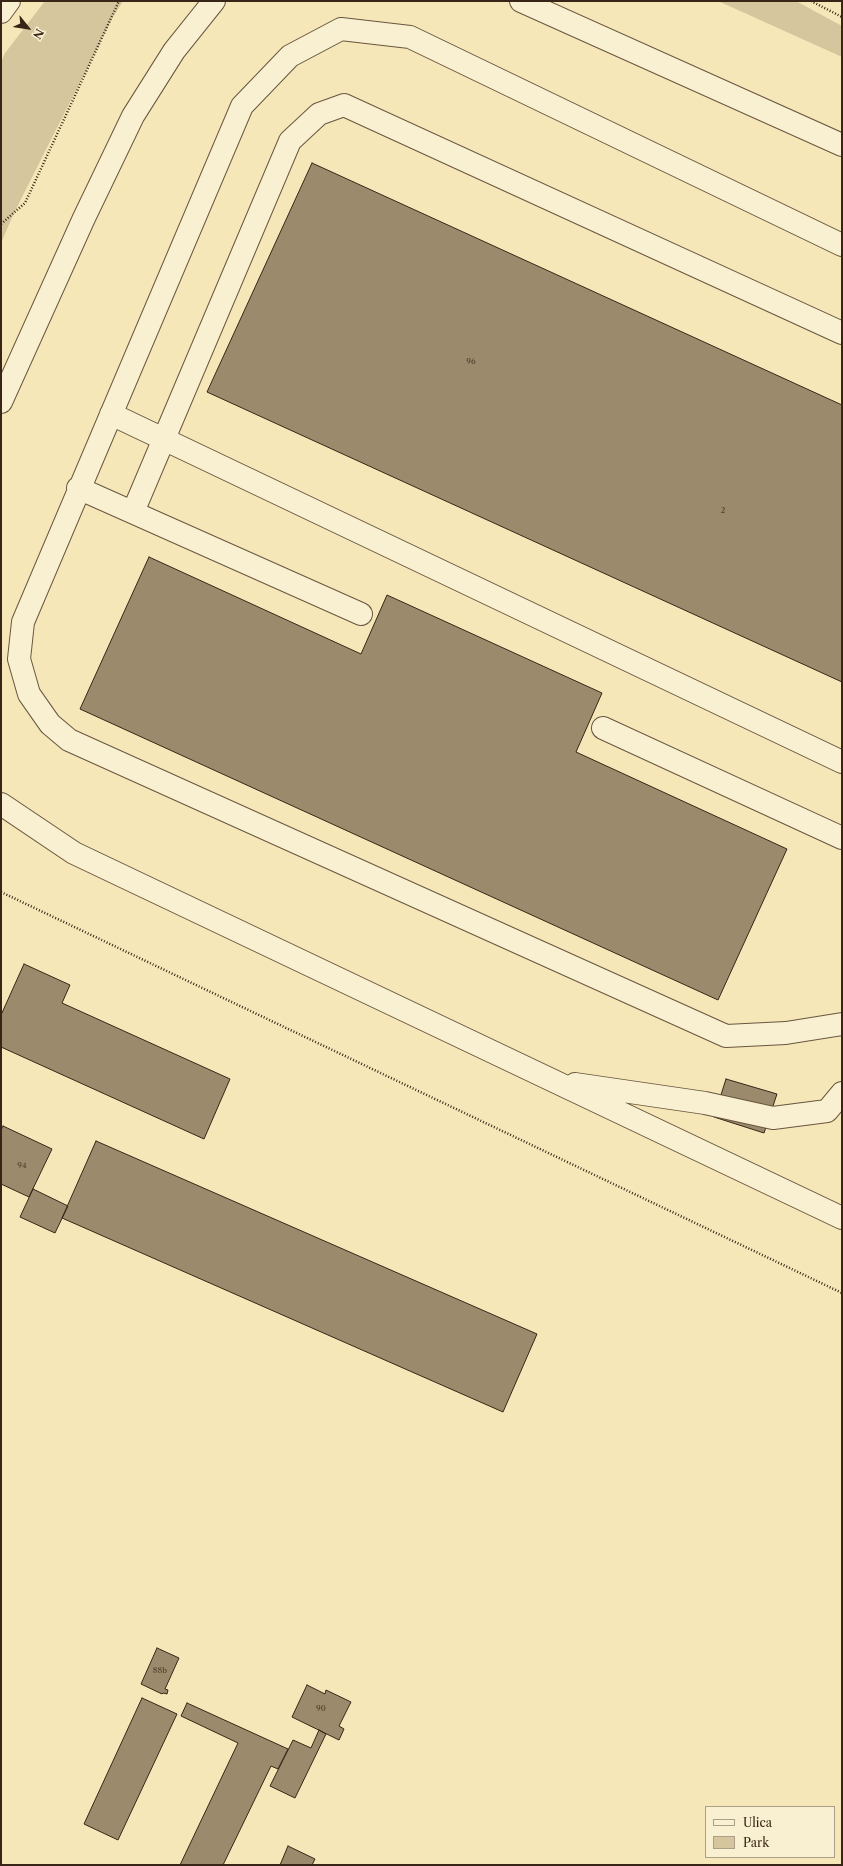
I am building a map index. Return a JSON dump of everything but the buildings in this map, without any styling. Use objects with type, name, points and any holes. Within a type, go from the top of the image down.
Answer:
[{"type":"street","points":[[1,12],[9,1]]},
{"type":"street","points":[[1,402],[84,218],[133,116],[174,51],[214,1]]},
{"type":"street","points":[[521,1],[842,145]]},
{"type":"street","points":[[842,244],[410,37],[341,29],[290,56],[242,106],[78,488],[23,622],[19,659],[29,694],[50,724],[69,740],[726,1036],[786,1033],[842,1024]]},
{"type":"street","points":[[133,512],[290,141],[319,114],[344,105],[842,333]]},
{"type":"street","points":[[110,414],[842,762]]},
{"type":"street","points":[[78,488],[362,614]]},
{"type":"street","points":[[603,728],[842,838]]},
{"type":"street","points":[[1,804],[74,853],[842,1218]]},
{"type":"street","points":[[554,1081],[705,1103],[774,1118],[828,1111],[842,1093]]},
{"type":"path","points":[[1,224],[25,202],[119,1]]},
{"type":"path","points":[[811,1],[842,17]]},
{"type":"path","points":[[1,892],[842,1293]]},
{"type":"green space","points":[[45,1],[123,1],[113,17],[14,213],[1,243],[1,62],[5,53]]},
{"type":"green space","points":[[718,1],[796,1],[842,26],[842,57]]}]
